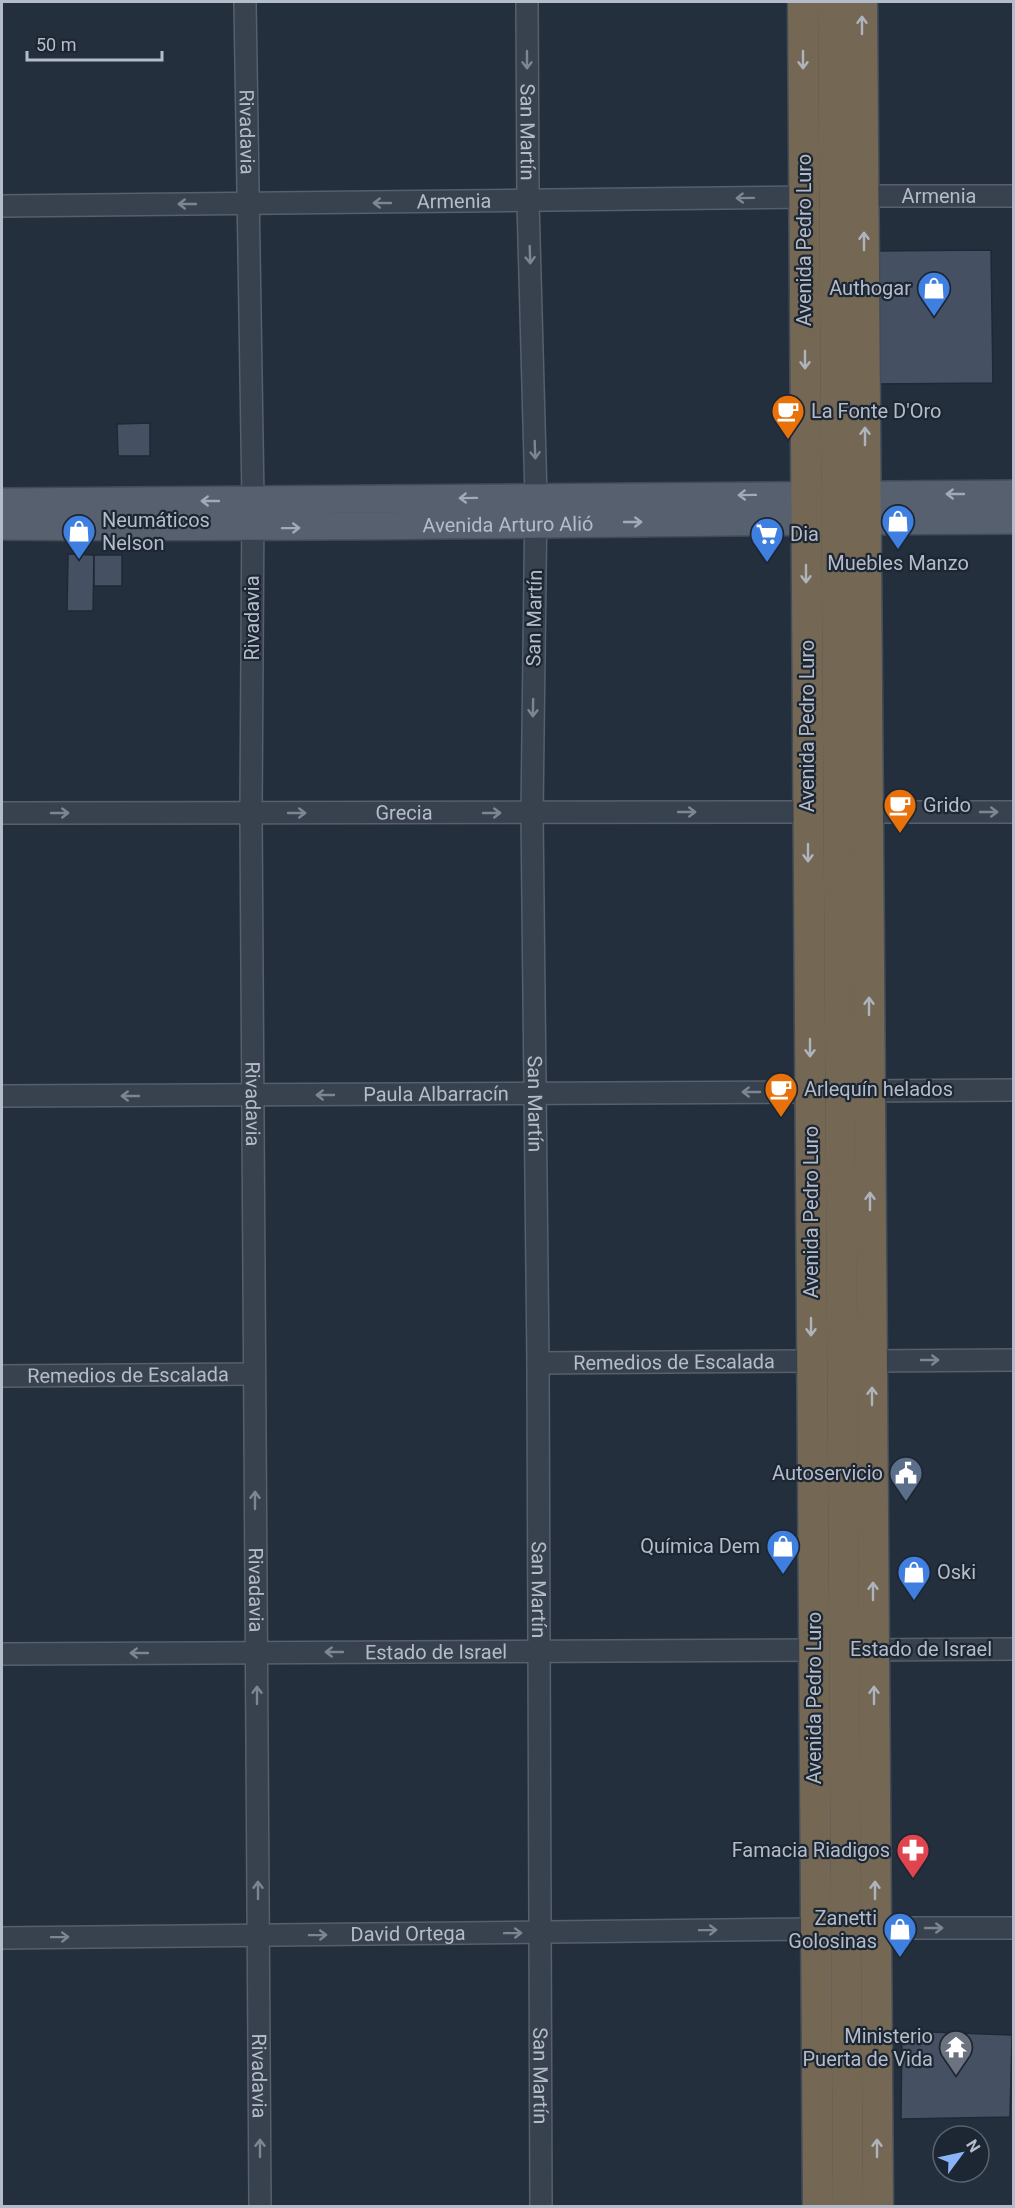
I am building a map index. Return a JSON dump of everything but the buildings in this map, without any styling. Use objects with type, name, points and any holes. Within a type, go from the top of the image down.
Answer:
[{"type":"highway","name":"Avenida Pedro Luro","points":[[802,2],[818,2206]]},
{"type":"highway","name":"Avenida Pedro Luro","points":[[834,2],[849,196],[859,1650],[849,2206]]},
{"type":"highway","name":"Avenida Pedro Luro","points":[[849,196],[862,2]]},
{"type":"highway","name":"Avenida Pedro Luro","points":[[851,507],[868,812],[855,1092],[872,1361],[859,1650],[875,1928],[878,2206]]},
{"type":"main road","name":"Avenida Arturo Alió","points":[[2,502],[253,500],[536,510],[806,508],[851,507],[1014,494]]},
{"type":"main road","name":"Avenida Arturo Alió","points":[[851,507],[1014,520]]},
{"type":"main road","name":"Avenida Arturo Alió","points":[[2,526],[253,528],[536,510]]},
{"type":"street","name":"Rivadavia","points":[[245,2],[253,500],[251,813],[260,2206]]},
{"type":"street","name":"San Martín","points":[[527,2],[528,202],[536,510],[532,813],[538,1363],[541,2206]]},
{"type":"street","name":"Armenia","points":[[2,206],[1014,196]]},
{"type":"street","name":"Grecia","points":[[2,813],[808,812]]},
{"type":"street","points":[[868,812],[1014,812]]},
{"type":"street","name":"Paula Albarracín","points":[[2,1096],[1014,1090]]},
{"type":"street","points":[[872,1361],[1014,1360]]},
{"type":"street","name":"Remedios de Escalada","points":[[538,1363],[812,1361]]},
{"type":"street","name":"Remedios de Escalada","points":[[2,1376],[254,1374]]},
{"type":"street","name":"Estado de Israel","points":[[2,1654],[1014,1649]]},
{"type":"street","points":[[875,1928],[1014,1928]]},
{"type":"street","name":"David Ortega","points":[[2,1938],[816,1929]]},
{"type":"place","name":"Authogar","points":[[934,317]]},
{"type":"place","name":"La Fonte D'Oro","points":[[788,440]]},
{"type":"place","name":"Muebles Manzo","points":[[898,550]]},
{"type":"place","name":"Neumáticos Nelson","points":[[79,560]]},
{"type":"place","name":"Dia","points":[[767,563]]},
{"type":"place","name":"Grido","points":[[900,834]]},
{"type":"place","name":"Arlequín helados","points":[[781,1118]]},
{"type":"place","name":"Autoservicio","points":[[906,1502]]},
{"type":"place","name":"Química Dem","points":[[783,1575]]},
{"type":"place","name":"Oski","points":[[914,1601]]},
{"type":"place","name":"Famacia Riadigos","points":[[913,1879]]},
{"type":"place","name":"Zanetti Golosinas","points":[[900,1958]]},
{"type":"place","name":"Ministerio Puerta de Vida","points":[[956,2076]]}]
